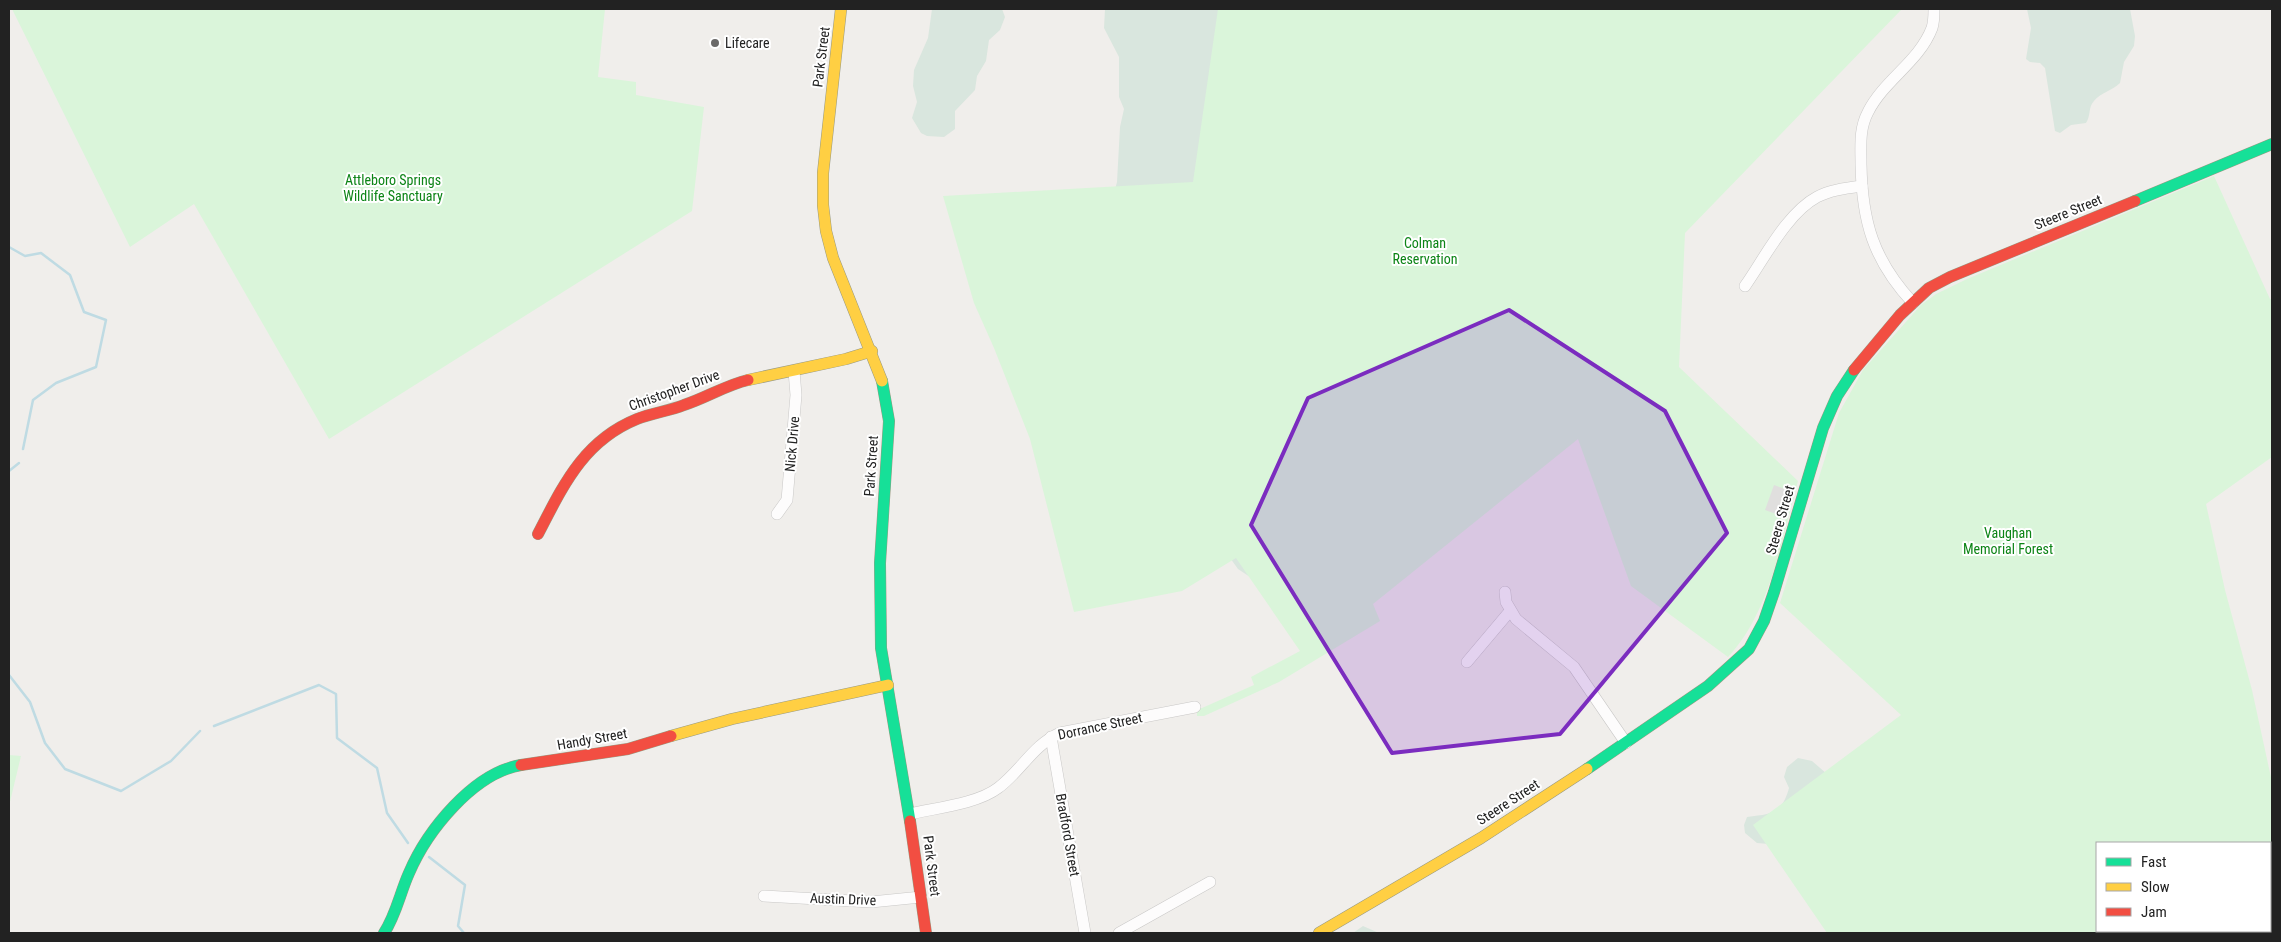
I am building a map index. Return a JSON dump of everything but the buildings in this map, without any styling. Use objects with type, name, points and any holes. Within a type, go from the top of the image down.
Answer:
[{"type":"street","name":"Park Street","points":[[841,9],[823,173],[823,205],[826,231],[833,258],[872,350],[884,385],[889,421],[877,584],[881,648],[910,814],[926,933]]},
{"type":"street","points":[[1912,303],[1898,287],[1872,242],[1865,218],[1862,186],[1861,131],[1868,112],[1885,87],[1913,59],[1933,27],[1934,9]]},
{"type":"street","name":"Steere Street","points":[[1319,933],[1481,838],[1626,743],[1708,686],[1749,649],[1764,622],[1814,456],[1837,396],[1858,363],[1912,303],[1929,288],[1950,277],[2272,144]]},
{"type":"street","points":[[1745,286],[1801,208],[1818,196],[1843,188],[1862,186]]},
{"type":"street","name":"Christopher Drive","points":[[538,534],[567,478],[582,458],[602,439],[637,419],[685,405],[736,383],[846,359],[872,350]]},
{"type":"street","name":"Nick Drive","points":[[777,514],[787,500],[796,395],[794,371]]},
{"type":"street","points":[[1505,592],[1506,602],[1516,619],[1574,667],[1626,743]]},
{"type":"street","points":[[1467,662],[1510,611]]},
{"type":"street","name":"Handy Street","points":[[384,933],[390,924],[409,873],[425,841],[446,814],[466,795],[492,777],[517,766],[628,749],[732,719],[888,685]]},
{"type":"street","name":"Dorrance Street","points":[[910,814],[990,794],[1005,782],[1041,744],[1051,737],[1071,730],[1195,707]]},
{"type":"street","name":"Bradford Street","points":[[1051,737],[1085,933]]},
{"type":"street","points":[[1119,933],[1210,882]]},
{"type":"street","name":"Austin Drive","points":[[764,896],[871,902],[921,897]]},
{"type":"highlighted area","points":[[1509,310],[1665,411],[1727,533],[1560,734],[1392,753],[1251,525],[1308,398]]},
{"type":"shaded area","points":[[932,9],[1002,9],[1005,17],[1000,30],[989,40],[986,61],[977,76],[975,90],[955,111],[955,129],[944,137],[927,136],[921,133],[912,118],[917,102],[913,86],[914,70],[928,38]]},
{"type":"shaded area","points":[[1105,9],[1372,9],[1262,585],[1238,569],[1228,555],[1111,204],[1117,182],[1120,127],[1124,109],[1119,97],[1119,57],[1104,28]]},
{"type":"shaded area","points":[[2027,9],[2130,9],[2135,36],[2134,46],[2124,62],[2120,83],[2094,101],[2086,123],[2071,125],[2060,133],[2055,131],[2045,68],[2040,63],[2030,62],[2026,59],[2031,28]]},
{"type":"shaded area","points":[[1774,485],[1793,492],[1784,517],[1765,510]]},
{"type":"shaded area","points":[[1798,758],[1812,761],[1834,780],[1780,845],[1757,843],[1745,833],[1744,825],[1747,817],[1763,815],[1779,808],[1789,788],[1784,777],[1787,767]]},
{"type":"shaded area","points":[[1363,926],[1379,933],[1353,933]]},
{"type":"green space","name":"Attleboro Springs Wildlife Sanctuary","points":[[12,9],[605,9],[598,77],[636,82],[636,95],[704,107],[692,211],[329,439],[194,204],[130,247]]},
{"type":"green space","name":"Colman Reservation","points":[[1218,9],[1902,9],[1685,233],[1679,367],[1798,481],[1773,574],[1764,597],[1742,639],[1728,657],[1631,586],[1578,439],[1373,604],[1380,621],[1279,682],[1204,716],[1197,716],[1197,708],[1202,708],[1254,685],[1251,677],[1300,651],[1236,558],[1182,591],[1074,612],[1030,439],[974,303],[943,196],[1193,182]]},
{"type":"green space","name":"Vaughan Memorial Forest","points":[[2214,176],[2272,300],[2272,457],[2206,504],[2225,590],[2252,690],[2272,782],[2272,933],[1827,933],[1753,825],[1901,715],[1780,603],[1839,413],[1863,370],[1921,305],[1936,294],[1967,279]]},
{"type":"green space","points":[[9,755],[21,756],[9,806]]},
{"type":"waterway","points":[[9,247],[25,256],[41,253],[70,275],[84,312],[106,320],[96,367],[56,383],[33,400],[23,449]]},
{"type":"waterway","points":[[9,471],[19,463]]},
{"type":"waterway","points":[[9,675],[30,702],[45,743],[65,769],[121,791],[171,761],[200,731]]},
{"type":"waterway","points":[[214,726],[319,685],[336,694],[337,738],[377,768],[387,813],[408,843]]},
{"type":"waterway","points":[[429,857],[465,885],[458,926],[464,933]]},
{"type":"traffic: fast","points":[[2135,201],[2272,144]]},
{"type":"traffic: fast","points":[[1587,769],[1708,686],[1749,649],[1764,621],[1774,592],[1823,428],[1837,396],[1854,370]]},
{"type":"traffic: fast","points":[[882,381],[889,421],[880,563],[881,648],[910,821]]},
{"type":"traffic: fast","points":[[384,933],[392,919],[417,857],[440,822],[454,806],[486,779],[503,770],[521,765]]},
{"type":"traffic: slow","points":[[841,9],[823,173],[823,205],[826,231],[833,258],[882,381]]},
{"type":"traffic: slow","points":[[748,380],[846,359],[872,351]]},
{"type":"traffic: slow","points":[[671,736],[732,719],[888,685]]},
{"type":"traffic: slow","points":[[1319,933],[1481,838],[1587,769]]},
{"type":"traffic: jam","points":[[1854,370],[1900,315],[1929,288],[1950,277],[2135,201]]},
{"type":"traffic: jam","points":[[538,534],[556,499],[577,467],[589,452],[618,428],[637,419],[678,407],[748,380]]},
{"type":"traffic: jam","points":[[521,765],[628,749],[671,736]]},
{"type":"traffic: jam","points":[[910,821],[926,933]]},
{"type":"place","name":"Lifecare","points":[[715,43]]}]
